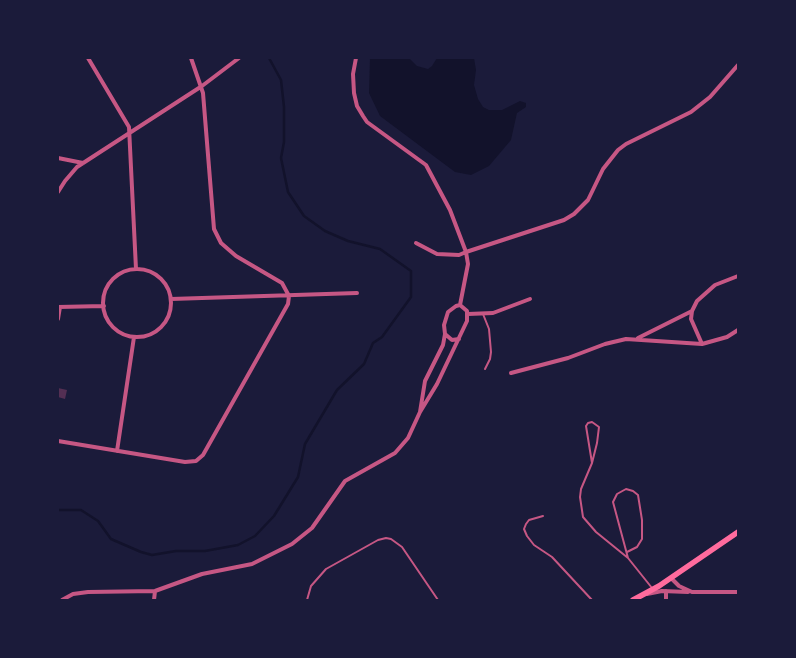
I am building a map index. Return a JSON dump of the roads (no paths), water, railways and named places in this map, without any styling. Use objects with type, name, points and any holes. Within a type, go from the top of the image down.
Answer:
[{"type":"main road","points":[[633,600],[671,578],[738,532]]},
{"type":"street","points":[[88,58],[127,122],[136,269]]},
{"type":"street","points":[[58,441],[185,462],[201,458],[286,310],[289,296],[282,283],[236,256],[226,248],[214,229],[202,86],[191,58]]},
{"type":"street","points":[[58,192],[70,175],[83,163],[202,86],[239,58]]},
{"type":"street","points":[[356,58],[353,74],[354,93],[363,116],[368,122],[426,165],[450,210],[466,252],[468,264],[460,306]]},
{"type":"street","points":[[416,243],[437,254],[459,255],[564,220],[574,214],[588,200],[603,168],[618,150],[626,144],[691,112],[710,97],[738,65]]},
{"type":"street","points":[[58,158],[83,163]]},
{"type":"street","points":[[136,269],[146,270],[155,274],[163,281],[171,299],[169,314],[162,327],[154,333],[144,336],[125,334],[117,330],[110,323],[104,306],[104,295],[112,281],[125,272],[136,269]]},
{"type":"street","points":[[702,344],[691,319],[692,311],[697,301],[712,287],[738,276]]},
{"type":"street","points":[[171,299],[357,293]]},
{"type":"street","points":[[468,314],[493,313],[530,299]]},
{"type":"street","points":[[58,319],[59,307],[104,306]]},
{"type":"street","points":[[62,600],[73,594],[88,592],[155,591],[202,574],[252,564],[266,559],[292,544],[312,528],[349,477],[383,461],[401,447],[408,438],[468,322],[468,314],[465,308],[456,306],[448,312],[444,325],[443,345],[425,381],[420,412]]},
{"type":"street","points":[[637,339],[692,311]]},
{"type":"street","points":[[511,374],[568,358],[616,341],[637,339],[702,344],[738,330]]},
{"type":"street","points":[[445,334],[452,340],[459,340]]},
{"type":"street","points":[[117,451],[134,336]]},
{"type":"street","points":[[671,578],[679,586],[692,592]]},
{"type":"street","points":[[154,600],[155,591]]},
{"type":"street","points":[[666,591],[666,600]]},
{"type":"street","points":[[643,595],[666,591],[738,592]]},
{"type":"lane","points":[[483,314],[489,329],[491,352],[485,369]]},
{"type":"lane","points":[[592,463],[586,426],[592,422],[598,427],[597,443],[592,463],[581,489],[580,498],[584,517],[596,532],[628,558],[653,589]]},
{"type":"lane","points":[[627,552],[637,547],[642,539],[642,520],[638,495],[626,489],[617,494],[613,502],[628,558]]},
{"type":"lane","points":[[543,516],[529,520],[524,529],[527,536],[534,545],[552,557],[592,600]]},
{"type":"lane","points":[[307,600],[312,586],[326,569],[378,540],[386,538],[402,546],[438,600]]},
{"type":"waterway","points":[[58,510],[81,510],[98,521],[111,539],[152,555],[176,551],[205,551],[238,545],[255,536],[274,516],[298,477],[305,444],[337,390],[364,364],[373,343],[382,337],[411,297],[411,271],[380,249],[348,241],[325,231],[304,216],[288,192],[281,158],[284,142],[284,107],[281,80],[269,58]]}]
